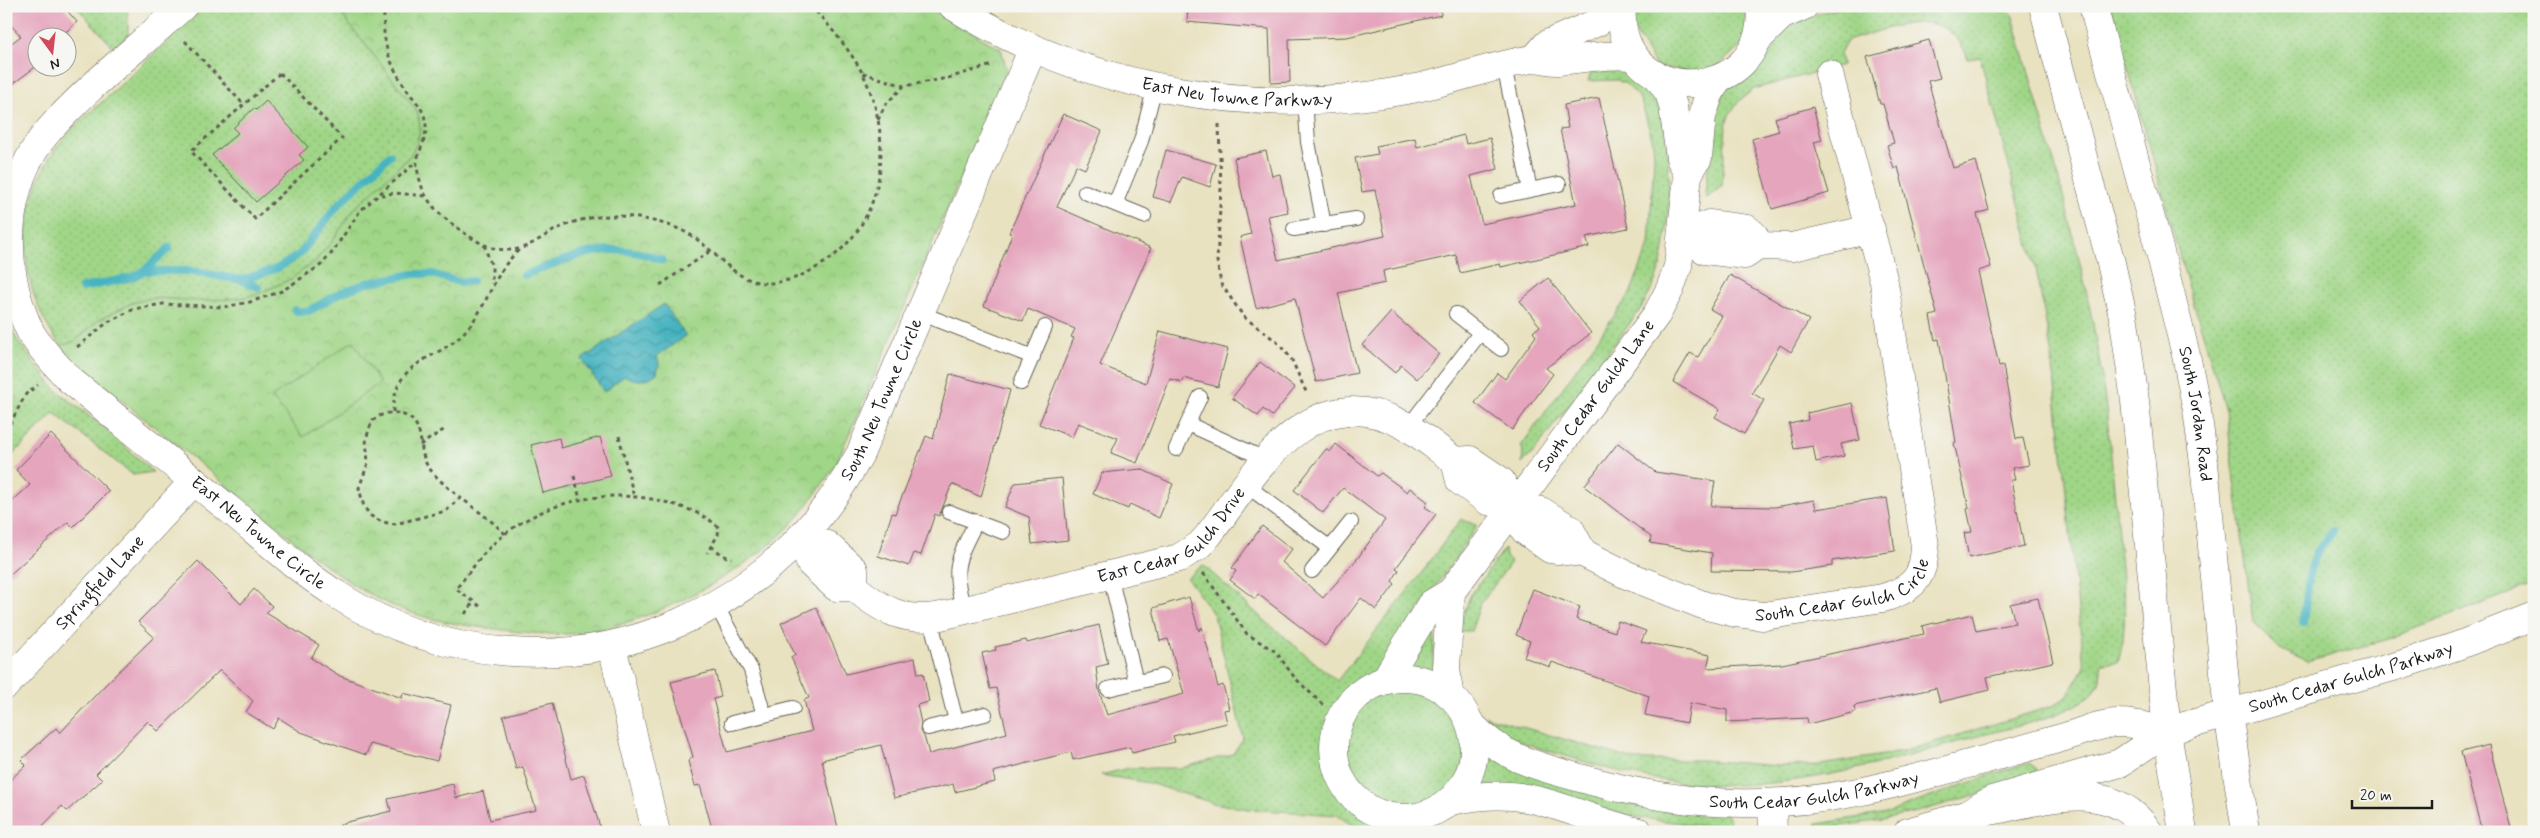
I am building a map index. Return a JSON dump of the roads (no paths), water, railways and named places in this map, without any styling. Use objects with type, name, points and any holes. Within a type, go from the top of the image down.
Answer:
[{"type":"street","name":"East Neu Towne Parkway","points":[[953,6],[972,18],[1033,48],[1096,71],[1200,95],[1305,100],[1358,97],[1410,89],[1535,58],[1557,62],[1600,55],[1634,56]]},
{"type":"street","name":"East Neu Towne Parkway","points":[[1535,58],[1547,44],[1598,22],[1616,6]]},
{"type":"street","points":[[1622,6],[1620,20],[1624,39],[1644,68],[1658,77],[1677,84],[1698,85],[1717,80],[1734,70],[1747,57],[1756,41],[1760,25],[1760,6]]},
{"type":"street","points":[[1756,41],[1781,16],[1804,6]]},
{"type":"street","points":[[2043,6],[2111,263],[2124,322],[2135,401],[2167,731],[2183,832]]},
{"type":"street","name":"South Jordan Road","points":[[2093,6],[2160,252],[2186,355],[2197,410],[2205,472],[2228,714],[2246,832]]},
{"type":"street","points":[[7,255],[12,204],[18,182],[36,149],[49,131],[69,110],[168,11]]},
{"type":"street","name":"South Neu Towne Circle","points":[[612,646],[661,631],[716,605],[768,569],[803,537],[839,491],[860,454],[1033,48]]},
{"type":"street","name":"South Cedar Gulch Circle","points":[[1514,505],[1525,531],[1550,549],[1583,553],[1628,575],[1703,605],[1749,615],[1778,615],[1883,598],[1902,591],[1916,580],[1923,565],[1925,546],[1884,282],[1829,74]]},
{"type":"street","name":"South Cedar Gulch Lane","points":[[1658,77],[1668,93],[1673,106],[1680,158],[1688,175]]},
{"type":"street","name":"South Cedar Gulch Lane","points":[[1385,680],[1431,604],[1450,592],[1657,314],[1675,278],[1683,236],[1688,175],[1698,158],[1702,116],[1709,95],[1717,80]]},
{"type":"street","points":[[1683,236],[1705,250],[1744,255],[1758,246],[1776,248],[1808,244],[1871,229]]},
{"type":"street","name":"East Neu Towne Circle","points":[[7,255],[16,293],[25,319],[48,357],[70,380],[325,588],[373,616],[441,641],[508,652],[563,652],[612,646]]},
{"type":"street","name":"East Cedar Gulch Drive","points":[[803,537],[810,563],[836,587],[854,587],[885,610],[908,618],[930,618],[964,611],[1165,563],[1190,552],[1207,537],[1265,459],[1294,432],[1308,424],[1335,415],[1372,413],[1408,427],[1455,462],[1470,460],[1502,481],[1514,505]]},
{"type":"street","name":"Springfield Lane","points":[[6,685],[194,481]]},
{"type":"street","points":[[1450,592],[1451,615],[1446,660],[1450,694]]},
{"type":"street","name":"South Cedar Gulch Parkway","points":[[1908,832],[1966,815],[1992,800],[2120,763],[2167,731],[2400,665],[2457,646],[2534,616]]},
{"type":"street","points":[[612,646],[656,832]]},
{"type":"street","points":[[1402,678],[1419,679],[1435,685],[1450,694],[1462,708],[1471,724],[1474,745],[1472,766],[1463,785],[1450,801],[1435,810],[1419,816],[1387,816],[1360,802],[1341,778],[1334,749],[1340,719],[1358,695],[1385,680],[1402,678]]},
{"type":"street","name":"South Cedar Gulch Parkway","points":[[1471,724],[1492,745],[1514,758],[1625,790],[1679,800],[1728,804],[1772,804],[1834,797],[1893,784],[2118,722],[2167,731]]},
{"type":"street","points":[[1450,801],[1483,795],[1526,798],[1602,823],[1639,832]]},
{"type":"street","points":[[1966,815],[1995,812],[2053,796],[2085,796],[2110,802],[2128,811],[2149,832]]},
{"type":"street","points":[[1772,804],[1773,832]]},
{"type":"lane","points":[[1504,66],[1530,190]]},
{"type":"lane","points":[[1115,204],[1141,141],[1155,86]]},
{"type":"lane","points":[[1305,100],[1308,142],[1324,225]]},
{"type":"lane","points":[[1501,196],[1559,184]]},
{"type":"lane","points":[[1085,192],[1144,216]]},
{"type":"lane","points":[[1294,229],[1356,219]]},
{"type":"lane","points":[[920,313],[1033,357]]},
{"type":"lane","points":[[1456,314],[1501,349]]},
{"type":"lane","points":[[1021,383],[1045,327]]},
{"type":"lane","points":[[1408,427],[1480,333]]},
{"type":"lane","points":[[1176,449],[1200,397]]},
{"type":"lane","points":[[1188,424],[1265,459]]},
{"type":"lane","points":[[1246,485],[1330,548]]},
{"type":"lane","points":[[949,512],[1003,532]]},
{"type":"lane","points":[[964,611],[956,581],[956,568],[958,557],[976,522]]},
{"type":"lane","points":[[1312,571],[1352,522]]},
{"type":"lane","points":[[1110,576],[1136,682]]},
{"type":"lane","points":[[716,605],[751,670],[764,715]]},
{"type":"lane","points":[[930,618],[956,721]]},
{"type":"lane","points":[[1108,689],[1164,676]]},
{"type":"lane","points":[[732,723],[793,708]]},
{"type":"lane","points":[[928,728],[985,714]]},
{"type":"water","points":[[664,304],[686,336],[657,356],[659,364],[657,373],[645,380],[624,376],[604,392],[582,359]]},
{"type":"waterway","points":[[144,271],[189,271],[242,280],[278,268],[300,254],[337,206],[390,155]]},
{"type":"waterway","points":[[82,288],[133,277],[144,271],[169,248]]},
{"type":"waterway","points":[[524,275],[576,256],[607,250],[624,250],[662,260]]},
{"type":"waterway","points":[[295,310],[299,312],[309,311],[340,293],[367,283],[413,274],[432,274],[459,282],[472,281]]},
{"type":"waterway","points":[[242,280],[258,287]]},
{"type":"waterway","points":[[2303,623],[2310,570],[2317,552],[2333,531]]}]
